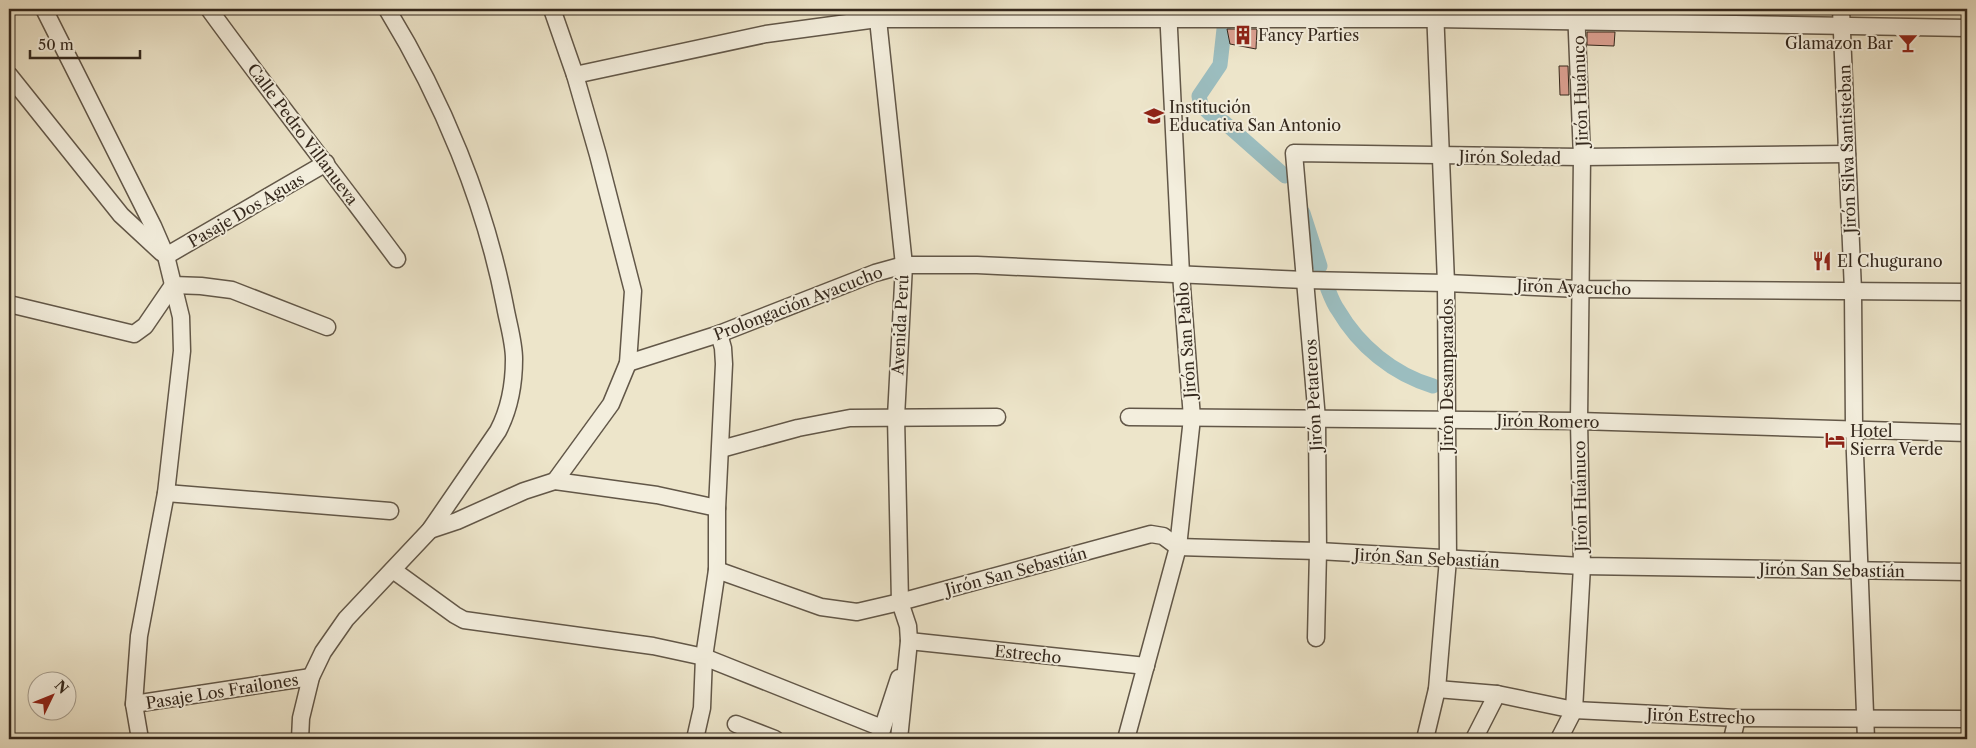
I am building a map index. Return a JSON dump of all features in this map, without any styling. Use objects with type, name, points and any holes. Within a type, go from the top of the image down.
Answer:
[{"type":"street","points":[[44,9],[153,226],[166,256],[181,317],[182,351],[166,493],[139,636],[134,704],[140,739]]},
{"type":"street","name":"Calle Pedro Villanueva","points":[[209,9],[397,259]]},
{"type":"street","points":[[300,739],[301,718],[310,677],[323,652],[346,619],[430,530],[498,432],[506,415],[512,393],[514,357],[502,290],[486,230],[464,165],[414,52],[387,9]]},
{"type":"street","points":[[552,9],[575,75],[633,290],[628,364],[611,404],[555,481]]},
{"type":"street","name":"Jirón Silva Santisteban","points":[[1841,9],[1853,291],[1854,428],[1867,718],[1866,739]]},
{"type":"street","points":[[575,75],[766,34],[877,14],[1435,14],[1577,16],[1843,27],[1967,28]]},
{"type":"street","name":"Avenida Perú","points":[[877,14],[904,265],[896,417],[900,602],[908,626],[909,641],[899,739]]},
{"type":"street","name":"Jirón Desamparados","points":[[1425,739],[1437,689],[1448,559],[1446,283],[1435,14]]},
{"type":"street","name":"Jirón San Pablo","points":[[1126,739],[1178,547],[1192,418],[1180,274],[1169,15]]},
{"type":"street","name":"Jirón Huánuco","points":[[1559,739],[1574,710],[1582,566],[1579,289],[1582,157],[1577,16]]},
{"type":"street","points":[[9,75],[122,215],[166,256]]},
{"type":"street","name":"Jirón Soledad","points":[[1294,153],[1582,157],[1847,154]]},
{"type":"street","name":"Jirón Petateros","points":[[1294,153],[1317,419],[1318,551],[1316,638]]},
{"type":"street","name":"Pasaje Dos Aguas","points":[[166,256],[326,163]]},
{"type":"street","name":"Prolongación Ayacucho","points":[[628,364],[719,334],[875,272],[904,265],[976,265],[1180,274]]},
{"type":"street","name":"Jirón Ayacucho","points":[[1180,274],[1579,289],[1967,292]]},
{"type":"street","points":[[9,304],[134,334],[145,326],[173,285]]},
{"type":"street","points":[[173,285],[232,290],[327,327]]},
{"type":"street","points":[[695,739],[702,708],[704,657],[717,570],[717,508],[724,364],[723,348],[719,334]]},
{"type":"street","points":[[721,448],[798,428],[850,418],[997,417]]},
{"type":"street","name":"Jirón Romero","points":[[1129,417],[1579,421],[1854,428],[1967,433]]},
{"type":"street","points":[[430,530],[524,491],[555,481],[657,495],[717,508]]},
{"type":"street","points":[[166,493],[390,511]]},
{"type":"street","name":"Jirón San Sebastián","points":[[717,570],[821,607],[857,612],[1151,534],[1163,536],[1178,547],[1318,551],[1582,566],[1967,572]]},
{"type":"street","points":[[393,570],[464,620],[653,646],[704,657],[881,734],[900,676],[907,665]]},
{"type":"street","name":"Estrecho","points":[[909,641],[1146,666]]},
{"type":"street","name":"Pasaje Los Frailones","points":[[134,704],[310,677]]},
{"type":"street","name":"Jirón Estrecho","points":[[1437,689],[1497,694],[1574,710],[1737,718],[1967,719]]},
{"type":"street","points":[[1474,739],[1497,694]]},
{"type":"street","points":[[1732,739],[1737,718]]},
{"type":"street","points":[[736,724],[775,739]]},
{"type":"building","name":"Fancy Parties","points":[[1227,29],[1257,29],[1256,49],[1230,44]]},
{"type":"building","points":[[1587,32],[1615,32],[1614,46],[1587,45]]},
{"type":"building","points":[[1559,66],[1568,66],[1569,95],[1560,95]]},
{"type":"waterway","points":[[1224,29],[1220,65],[1199,96],[1201,105],[1210,114],[1225,123],[1285,176]]},
{"type":"waterway","points":[[1303,213],[1320,266]]},
{"type":"waterway","points":[[1325,282],[1332,300],[1346,323],[1367,347],[1378,357],[1404,374],[1433,386]]},
{"type":"place","name":"Fancy Parties","points":[[1243,35]]},
{"type":"place","name":"Glamazon Bar","points":[[1908,43]]},
{"type":"place","name":"Institución Educativa San Antonio","points":[[1154,116]]},
{"type":"place","name":"El Chugurano","points":[[1822,261]]},
{"type":"place","name":"Hotel Sierra Verde","points":[[1835,440]]}]
